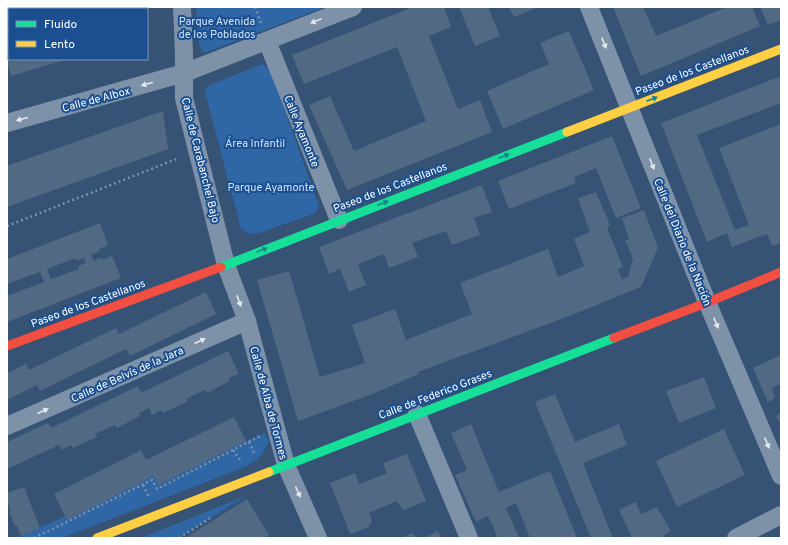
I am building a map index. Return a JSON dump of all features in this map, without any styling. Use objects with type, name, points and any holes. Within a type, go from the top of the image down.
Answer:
[{"type":"street","name":"Calle de Carabanchel Bajo","points":[[182,7],[184,98],[226,265]]},
{"type":"street","name":"Calle de Albox","points":[[7,123],[184,73],[264,33],[353,7]]},
{"type":"street","name":"Calle del Diario de la Nación","points":[[589,7],[707,302],[781,476]]},
{"type":"street","name":"Calle Ayamonte","points":[[264,33],[339,220]]},
{"type":"street","name":"Paseo de los Castellanos","points":[[7,346],[226,265],[781,49]]},
{"type":"street","name":"Calle de Alba de Tormes","points":[[226,265],[247,321],[286,465],[318,538]]},
{"type":"street","name":"Calle de Federico Grases","points":[[97,538],[250,480],[781,272]]},
{"type":"street","name":"Calle de Belvís de la Jara","points":[[7,426],[247,321]]},
{"type":"street","points":[[417,414],[469,538]]},
{"type":"street","points":[[736,538],[781,515]]},
{"type":"path","points":[[255,7],[264,33]]},
{"type":"path","points":[[7,226],[180,158]]},
{"type":"path","points":[[34,538],[152,480],[157,489],[265,434]]},
{"type":"path","points":[[249,442],[257,460]]},
{"type":"path","points":[[233,450],[245,467]]},
{"type":"path","points":[[143,485],[152,503]]},
{"type":"green space","name":"Parque Avenida de los Poblados","points":[[196,7],[325,7],[204,53],[199,44]]},
{"type":"green space","name":"Parque Ayamonte","points":[[262,64],[270,69],[319,206],[316,213],[259,233],[249,234],[241,229],[205,92],[208,86]]},
{"type":"green space","points":[[265,433],[269,441],[263,453],[253,463],[245,467],[62,538],[20,538],[21,536],[154,476],[159,485]]},
{"type":"green space","points":[[246,496],[179,538],[141,538]]},
{"type":"building","points":[[122,7],[132,7],[132,8],[120,8]]},
{"type":"building","points":[[413,7],[444,7],[451,27],[429,36],[458,109],[480,100],[492,132],[347,190],[309,105],[330,96],[354,151],[426,121],[397,47],[304,84],[292,55]]},
{"type":"building","points":[[459,7],[488,7],[500,36],[475,46]]},
{"type":"building","points":[[509,7],[539,7],[514,17]]},
{"type":"building","points":[[613,7],[643,7],[656,36],[727,7],[752,7],[760,26],[641,76]]},
{"type":"building","points":[[760,7],[781,7],[781,20],[768,25]]},
{"type":"building","points":[[569,31],[594,90],[503,129],[487,91],[549,64],[540,43]]},
{"type":"building","points":[[7,41],[8,60],[65,60],[11,76],[7,63]]},
{"type":"building","points":[[781,76],[781,103],[697,135],[735,230],[749,225],[719,148],[781,124],[781,243],[772,246],[767,234],[732,247],[727,233],[707,242],[661,123]]},
{"type":"building","points":[[163,111],[168,149],[7,207],[7,166]]},
{"type":"building","points":[[612,136],[641,208],[616,218],[596,168],[574,177],[576,183],[509,209],[498,181]]},
{"type":"building","points":[[482,185],[492,212],[474,218],[480,235],[452,245],[446,231],[412,243],[418,257],[389,268],[384,254],[358,264],[366,285],[349,292],[340,269],[329,274],[319,247]]},
{"type":"building","points":[[596,192],[610,225],[607,228],[623,267],[618,269],[622,279],[628,277],[633,259],[625,240],[629,239],[622,218],[644,210],[658,248],[641,287],[572,315],[418,372],[419,374],[375,393],[298,421],[257,280],[289,271],[320,377],[365,363],[352,325],[395,309],[406,340],[472,314],[460,283],[548,249],[558,277],[584,266],[574,239],[590,232],[578,198]]},
{"type":"building","points":[[100,223],[108,245],[91,255],[94,261],[102,257],[103,260],[112,256],[121,278],[7,322],[7,296],[44,282],[40,272],[7,284],[7,259]],"holes":[[[75,258],[76,261],[84,258],[86,263],[78,266],[79,269],[51,279],[47,269]]]},
{"type":"building","points":[[206,292],[216,314],[130,356],[126,349],[40,391],[37,385],[7,400],[7,373],[26,364],[29,370],[116,328],[119,334]]},
{"type":"building","points":[[228,351],[239,374],[229,378],[230,381],[207,393],[205,390],[186,399],[187,402],[163,413],[161,410],[152,415],[149,408],[139,413],[140,416],[117,428],[115,425],[95,434],[97,437],[73,448],[71,445],[62,450],[59,445],[7,469],[7,442],[48,423],[51,428],[138,386],[141,393]]},
{"type":"building","points":[[781,355],[781,384],[772,388],[775,398],[768,402],[753,368]]},
{"type":"building","points":[[704,377],[716,408],[679,423],[666,391]]},
{"type":"building","points":[[555,394],[575,442],[619,424],[627,445],[583,463],[613,538],[591,538],[535,402]]},
{"type":"building","points":[[781,413],[781,425],[776,416]]},
{"type":"building","points":[[234,417],[246,441],[159,485],[154,476],[67,520],[54,494],[141,450],[146,460]]},
{"type":"building","points":[[471,424],[499,492],[550,471],[577,538],[530,538],[516,503],[506,508],[519,538],[498,538],[488,516],[476,522],[455,475],[467,470],[451,433]]},
{"type":"building","points":[[724,429],[745,475],[677,507],[656,461]]},
{"type":"building","points":[[407,454],[426,501],[404,510],[397,501],[369,513],[372,520],[369,527],[350,534],[330,483],[355,473],[359,484],[387,473],[383,463]]},
{"type":"building","points":[[24,487],[40,528],[21,536],[9,512],[11,511],[7,500],[7,493]]},
{"type":"building","points":[[247,499],[269,535],[265,538],[185,538]]},
{"type":"building","points":[[636,502],[641,514],[657,507],[671,531],[663,536],[663,538],[632,538],[619,510]]},
{"type":"building","points":[[438,531],[441,538],[424,538]]},
{"type":"building","points":[[413,533],[415,538],[402,538]]},
{"type":"traffic: fast","points":[[221,267],[567,132]]},
{"type":"traffic: fast","points":[[269,472],[614,338]]},
{"type":"traffic: slow","points":[[567,132],[781,49]]},
{"type":"traffic: slow","points":[[97,538],[269,472]]},
{"type":"traffic: jam","points":[[7,346],[221,267]]},
{"type":"traffic: jam","points":[[614,338],[706,303],[781,272]]},
{"type":"park label","name":"Área Infantil","points":[[255,143]]}]
